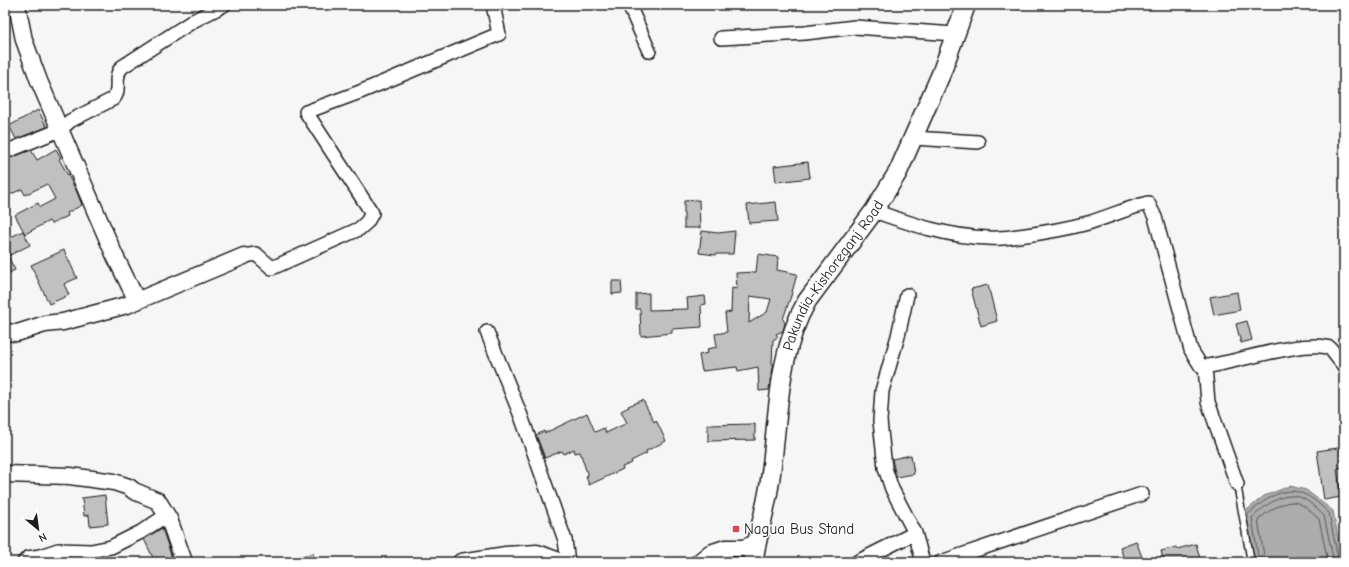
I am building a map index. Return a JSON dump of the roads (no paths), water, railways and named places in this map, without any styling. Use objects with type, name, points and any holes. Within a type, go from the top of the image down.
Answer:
[{"type":"main road","name":"Pakundia-Kishoreganj Road","points":[[753,562],[769,488],[785,358],[794,329],[807,300],[874,211],[898,172],[940,74],[966,5]]},
{"type":"street","points":[[17,5],[24,40],[39,81],[114,254],[137,301]]},
{"type":"street","points":[[5,152],[60,130],[70,121],[115,98],[117,93],[117,77],[122,67],[193,21],[224,5]]},
{"type":"street","points":[[5,332],[17,333],[45,324],[63,322],[127,305],[247,256],[256,254],[272,268],[359,229],[367,222],[372,213],[306,112],[360,92],[499,34],[493,5]]},
{"type":"street","points":[[629,5],[649,51]]},
{"type":"street","points":[[721,38],[805,33],[855,27],[955,34]]},
{"type":"street","points":[[913,138],[978,142]]},
{"type":"street","points":[[874,211],[926,228],[972,237],[991,238],[1032,234],[1067,228],[1148,203],[1155,216],[1192,350],[1201,366],[1300,347],[1322,346],[1330,348],[1344,366]]},
{"type":"street","points":[[907,295],[898,336],[882,391],[880,421],[885,468],[892,489],[915,533],[923,562]]},
{"type":"street","points":[[487,332],[521,416],[565,540],[568,562]]},
{"type":"street","points":[[1205,366],[1208,402],[1237,484]]},
{"type":"street","points":[[5,474],[70,476],[114,482],[129,487],[134,491],[158,501],[167,515],[184,562]]},
{"type":"street","points":[[941,562],[1142,494]]},
{"type":"street","points":[[24,562],[28,558],[58,550],[91,551],[111,547],[141,532],[167,515]]},
{"type":"street","points":[[857,562],[915,533]]},
{"type":"street","points":[[699,562],[710,553],[725,548],[744,548],[756,543]]},
{"type":"street","points":[[461,562],[506,555],[537,553],[562,562]]},
{"type":"lane","points":[[1237,484],[1251,562]]},
{"type":"water","points":[[1290,486],[1306,490],[1333,511],[1343,562],[1250,562],[1242,514],[1264,496]]},
{"type":"place","name":"Nagua Bus Stand","points":[[736,529]]}]
